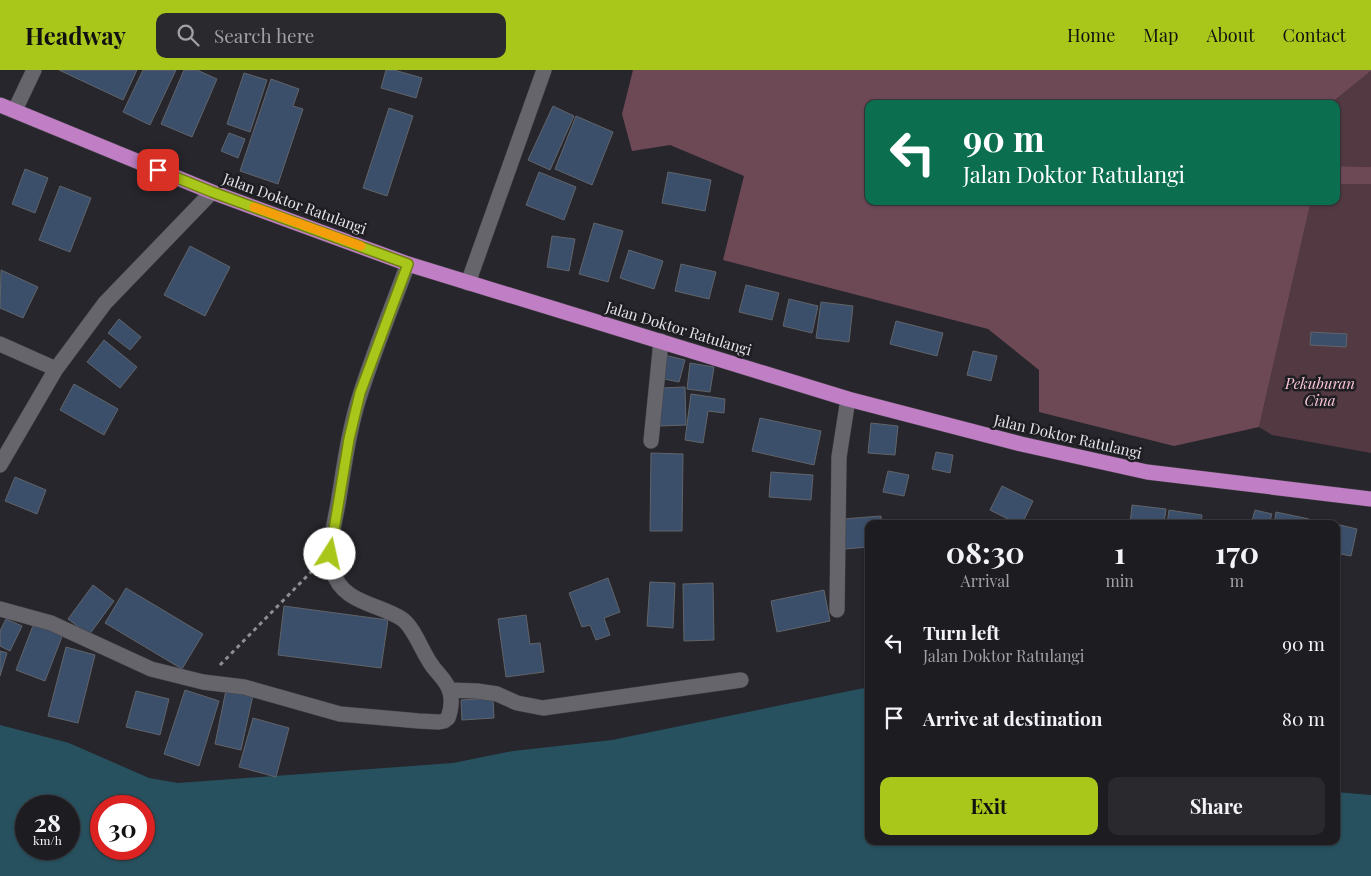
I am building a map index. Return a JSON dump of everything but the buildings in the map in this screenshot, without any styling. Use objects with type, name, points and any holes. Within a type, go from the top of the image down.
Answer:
[{"type":"highway","name":"Jalan Doktor Ratulangi","points":[[0,105],[212,192],[408,264],[848,399],[1021,444],[1147,472],[1371,499]]},
{"type":"street","points":[[15,110],[34,70]]},
{"type":"street","points":[[468,283],[544,70]]},
{"type":"street","points":[[0,465],[56,369],[105,303],[212,192]]},
{"type":"street","points":[[0,609],[51,623],[151,669],[202,682],[244,687],[340,714],[439,722],[448,718],[451,698],[445,680],[433,668],[410,626],[402,619],[363,603],[344,590],[333,573],[330,554],[349,439],[360,393],[408,264]]},
{"type":"street","points":[[651,441],[661,341]]},
{"type":"street","points":[[0,344],[56,369]]},
{"type":"street","points":[[837,610],[838,456],[848,399]]},
{"type":"street","points":[[449,690],[497,694],[517,703],[543,708],[742,680]]},
{"type":"path","points":[[202,682],[330,554]]},
{"type":"green space","points":[[1371,71],[1371,167],[1340,166],[1340,100],[1335,100]]},
{"type":"green space","name":"Pekuburan Cina","points":[[1340,184],[1371,184],[1371,453],[1272,435],[1259,427],[1310,205],[1340,205]]},
{"type":"shaded area","points":[[633,70],[1371,70],[1335,100],[865,100],[865,205],[1310,205],[1259,427],[1174,446],[1039,412],[1039,370],[988,329],[723,260],[744,176],[670,145],[632,151],[622,114]]},
{"type":"shaded area","points":[[1340,166],[1371,167],[1371,184],[1340,184]]},
{"type":"water","points":[[865,688],[865,845],[1340,845],[1340,792],[1371,795],[1371,876],[0,876],[0,725],[69,743],[149,778],[178,783],[453,763],[513,751],[612,740]]},
{"type":"slow traffic","points":[[254,207],[361,246]]},
{"type":"route","points":[[158,170],[212,192],[408,264],[360,393],[349,439],[330,554]]}]
